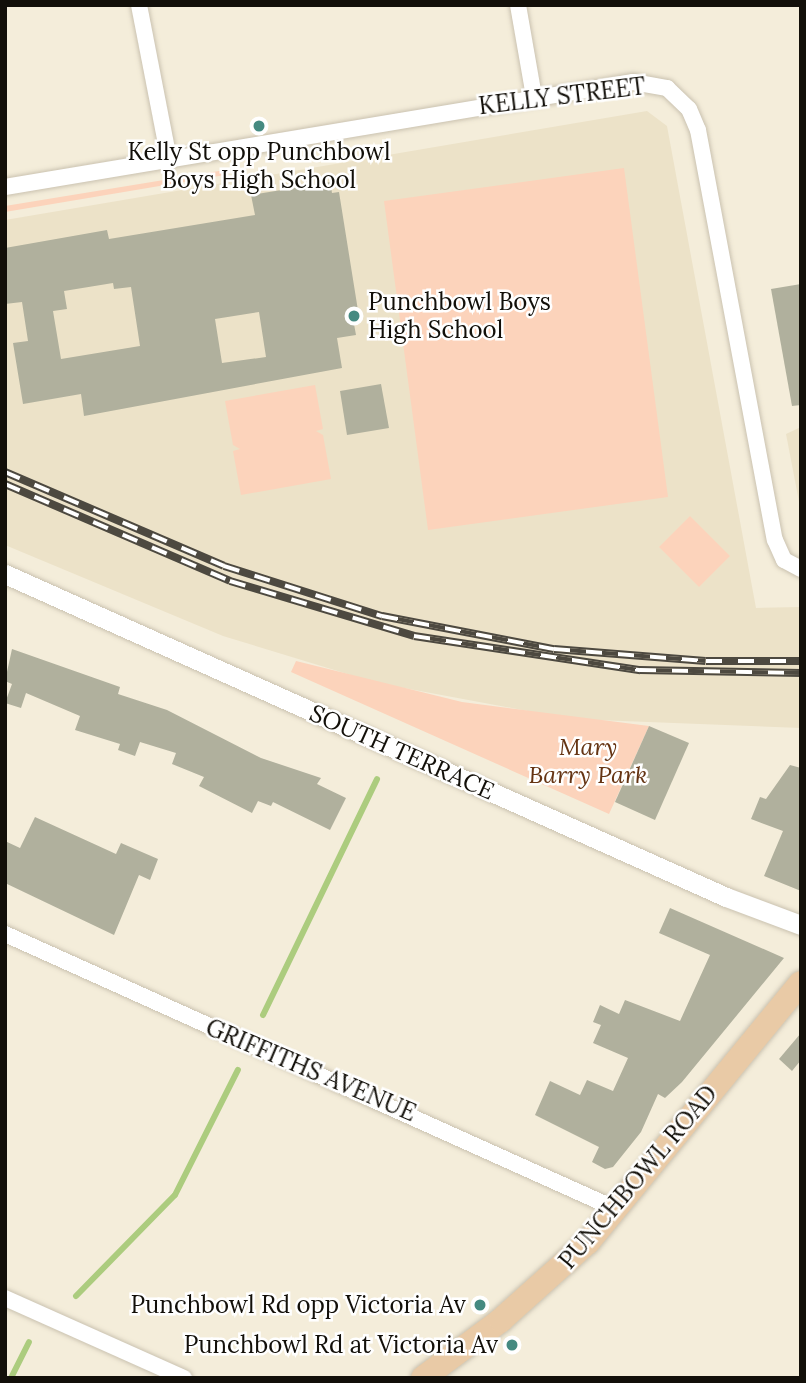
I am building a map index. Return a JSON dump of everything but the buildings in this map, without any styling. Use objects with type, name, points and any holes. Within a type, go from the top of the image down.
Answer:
[{"type":"main road","name":"PUNCHBOWL ROAD","points":[[438,1374],[553,1276],[616,1209],[801,983]]},
{"type":"street","points":[[139,5],[169,160]]},
{"type":"street","points":[[517,5],[534,97]]},
{"type":"street","name":"KELLY STREET","points":[[5,187],[534,97],[645,81],[674,94],[695,120],[775,540],[795,567]]},
{"type":"street","name":"SOUTH TERRACE","points":[[5,574],[715,892],[801,925]]},
{"type":"street","name":"GRIFFITHS AVENUE","points":[[5,934],[616,1209]]},
{"type":"street","points":[[5,1298],[184,1378]]},
{"type":"shaded area","name":"Punchbowl Boys High School","points":[[647,111],[667,126],[756,608],[801,607],[801,728],[571,719],[377,683],[223,636],[5,545],[5,220]]},
{"type":"shaded area","points":[[801,427],[801,512],[786,434]]},
{"type":"green space","points":[[624,168],[668,497],[428,530],[384,201]]},
{"type":"green space","points":[[225,170],[225,175],[5,212],[5,206]]},
{"type":"green space","points":[[315,385],[323,429],[316,431],[323,435],[331,479],[241,495],[233,451],[240,449],[233,445],[225,401]]},
{"type":"green space","points":[[690,516],[730,556],[699,587],[659,547]]},
{"type":"green space","name":"Mary Barry Park","points":[[296,661],[462,702],[649,726],[609,814],[291,672]]},
{"type":"waterway","points":[[263,1015],[377,779]]},
{"type":"waterway","points":[[76,1296],[175,1195],[238,1070]]},
{"type":"waterway","points":[[11,1378],[29,1342]]},
{"type":"railway","points":[[5,472],[224,566],[382,616],[554,649],[706,661],[801,661]]},
{"type":"railway","points":[[5,484],[230,581],[414,636],[640,670],[801,673]]},
{"type":"place","name":"Kelly St opp Punchbowl Boys High School","points":[[259,126]]},
{"type":"place","name":"Punchbowl Boys High School","points":[[354,316]]},
{"type":"place","name":"Punchbowl Rd opp Victoria Av","points":[[480,1305]]},
{"type":"place","name":"Punchbowl Rd at Victoria Av","points":[[512,1345]]}]
